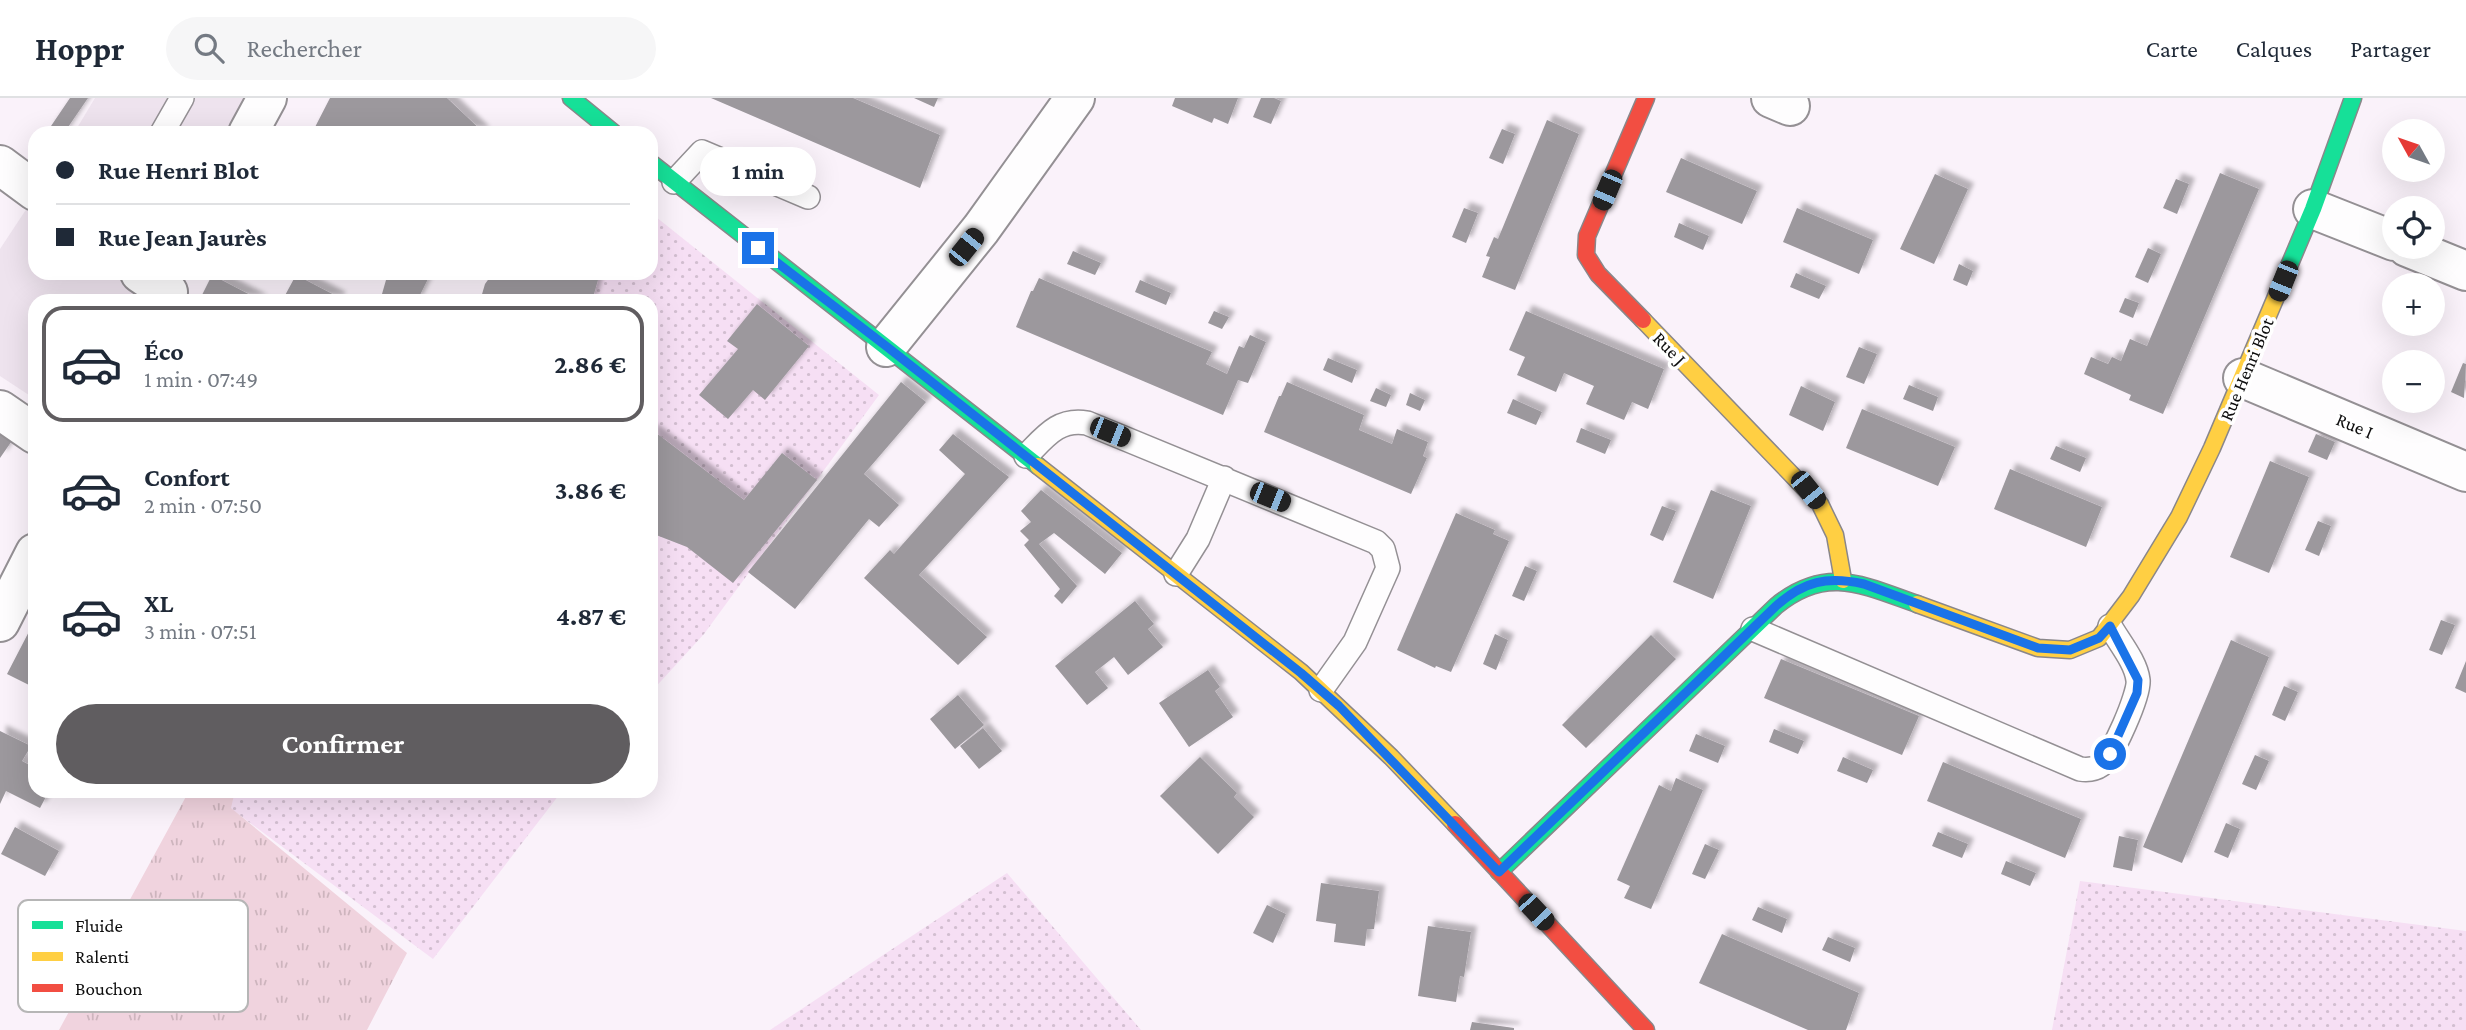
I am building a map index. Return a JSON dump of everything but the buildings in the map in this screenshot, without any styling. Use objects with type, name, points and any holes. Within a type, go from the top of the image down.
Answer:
[{"type":"street","points":[[571,98],[605,126]]},
{"type":"street","points":[[886,346],[981,229],[1075,98]]},
{"type":"street","name":"Rue J","points":[[1646,98],[1587,236],[1586,255],[1598,274],[1820,505],[1835,535],[1843,580]]},
{"type":"street","name":"Rue Henri Blot","points":[[1499,872],[1789,594],[1804,586],[1822,581],[1843,580],[1882,590],[2038,648],[2055,651],[2077,648],[2099,638],[2110,626],[2179,517],[2244,378],[2313,209],[2353,98]]},
{"type":"street","points":[[0,165],[28,186]]},
{"type":"street","points":[[658,169],[1176,574],[1339,706],[1646,1030]]},
{"type":"street","points":[[2313,209],[2382,236]]},
{"type":"street","points":[[2436,259],[2466,271]]},
{"type":"street","name":"Rue I","points":[[2244,378],[2466,472]]},
{"type":"street","points":[[0,410],[28,429]]},
{"type":"street","points":[[0,622],[28,567]]},
{"type":"lane","points":[[166,126],[182,98]]},
{"type":"lane","points":[[674,183],[702,152],[808,197]]},
{"type":"lane","points":[[1026,456],[1052,429],[1075,421],[1087,423],[1376,542],[1384,550],[1388,568],[1383,582],[1355,642],[1321,691]]},
{"type":"lane","points":[[1176,574],[1198,539],[1224,478]]},
{"type":"lane","points":[[1753,629],[2080,769],[2088,770],[2101,765],[2110,754],[2137,693],[2138,680],[2134,667],[2110,626]]},
{"type":"shaded area","points":[[95,98],[246,98],[232,126],[78,126]]},
{"type":"shaded area","points":[[28,207],[28,280],[152,280],[144,294],[28,294],[28,394],[0,376],[0,249]]},
{"type":"shaded area","points":[[658,219],[879,395],[704,634],[658,684],[658,294],[510,294],[515,280],[658,280]]},
{"type":"shaded area","points":[[233,798],[557,798],[433,959],[230,808]]},
{"type":"shaded area","points":[[1007,873],[1141,1030],[770,1030]]},
{"type":"shaded area","points":[[2080,881],[2466,931],[2466,1030],[2052,1030]]},
{"type":"green space","points":[[185,798],[233,798],[231,808],[407,953],[367,1030],[59,1030],[69,1012],[248,1012],[248,900],[130,900]]},
{"type":"traffic: fast","points":[[571,98],[605,126]]},
{"type":"traffic: fast","points":[[2281,285],[2313,209],[2353,98]]},
{"type":"traffic: fast","points":[[658,168],[1038,466]]},
{"type":"traffic: fast","points":[[1499,872],[1776,606],[1794,593],[1828,582],[1845,582],[1917,604]]},
{"type":"traffic: slow","points":[[1917,604],[2038,648],[2070,650],[2099,638],[2131,596],[2179,517],[2212,448],[2281,285]]},
{"type":"traffic: slow","points":[[1643,320],[1820,504],[1835,535],[1843,580]]},
{"type":"traffic: slow","points":[[1038,466],[1301,672],[1391,757],[1455,824]]},
{"type":"traffic: jam","points":[[1643,320],[1598,274],[1586,255],[1587,236],[1646,98]]},
{"type":"traffic: jam","points":[[1455,824],[1646,1030]]},
{"type":"route","points":[[758,248],[1301,673],[1339,706],[1499,872],[1789,594],[1822,581],[1843,580],[1864,584],[2038,648],[2055,651],[2085,645],[2099,638],[2110,626],[2134,667],[2138,680],[2137,693],[2110,754]]}]
